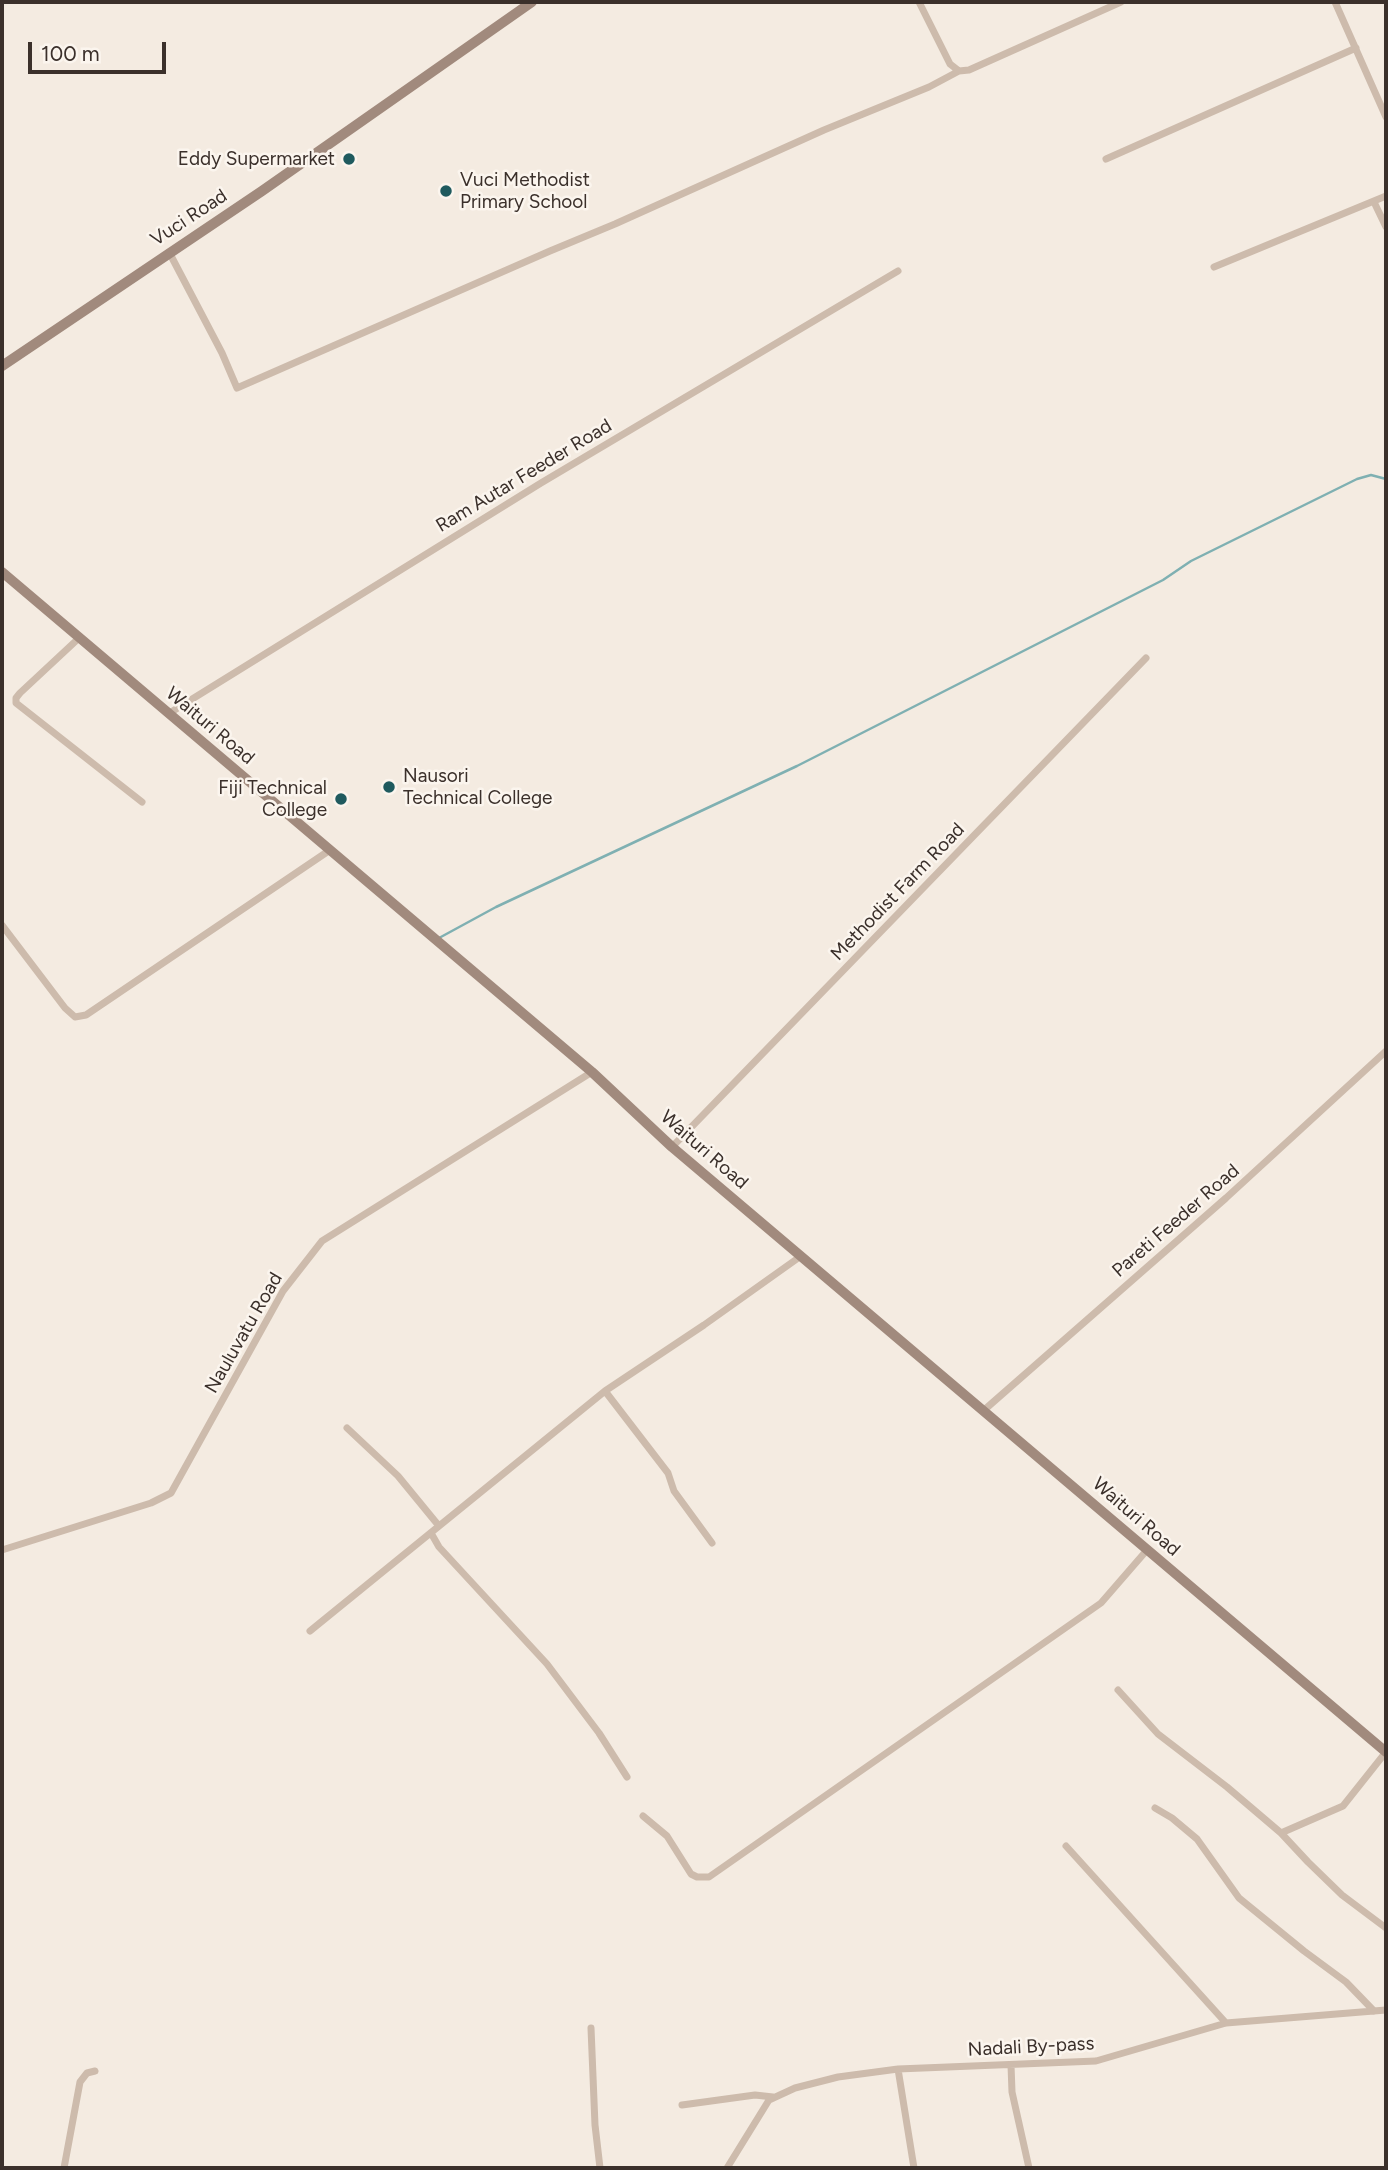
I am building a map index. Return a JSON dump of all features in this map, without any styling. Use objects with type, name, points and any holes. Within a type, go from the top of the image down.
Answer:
[{"type":"main road","name":"Vuci Road","points":[[2,366],[262,191],[532,2]]},
{"type":"main road","name":"Waituri Road","points":[[2,572],[592,1072],[672,1147],[1386,1752]]},
{"type":"street","points":[[919,2],[950,64],[959,71]]},
{"type":"street","points":[[169,252],[237,388],[1121,2]]},
{"type":"street","points":[[1335,2],[1386,117]]},
{"type":"street","points":[[1106,159],[1356,48]]},
{"type":"street","points":[[1214,267],[1386,196]]},
{"type":"street","points":[[1374,202],[1386,227]]},
{"type":"street","name":"Ram Autar Feeder Road","points":[[168,713],[541,483],[898,271]]},
{"type":"street","points":[[79,638],[20,693],[16,704],[142,802]]},
{"type":"street","name":"Methodist Farm Road","points":[[672,1147],[1146,658]]},
{"type":"street","points":[[4,927],[65,1008],[75,1017],[86,1015],[330,850]]},
{"type":"street","name":"Pareti Feeder Road","points":[[983,1411],[1226,1198],[1386,1051]]},
{"type":"street","name":"Nauluvatu Road","points":[[2,1550],[151,1503],[172,1493],[283,1291],[323,1241],[592,1072]]},
{"type":"street","points":[[310,1631],[605,1391],[801,1256]]},
{"type":"street","points":[[605,1391],[668,1473],[674,1491],[712,1543]]},
{"type":"street","points":[[347,1428],[398,1476],[439,1526]]},
{"type":"street","points":[[431,1533],[439,1547],[547,1664],[627,1777]]},
{"type":"street","points":[[643,1816],[667,1836],[691,1874],[709,1877],[1101,1603],[1147,1550]]},
{"type":"street","points":[[1118,1690],[1158,1734],[1227,1787],[1281,1833],[1342,1895],[1386,1928]]},
{"type":"street","points":[[1281,1833],[1343,1806],[1386,1752]]},
{"type":"street","points":[[1155,1808],[1197,1839],[1239,1898],[1346,1982],[1374,2011]]},
{"type":"street","points":[[1066,1846],[1226,2024]]},
{"type":"street","name":"Nadali By-pass","points":[[727,2168],[764,2106],[773,2096],[838,2077],[898,2068],[1096,2061],[1226,2024],[1386,2010]]},
{"type":"street","points":[[591,2028],[595,2124],[600,2168]]},
{"type":"street","points":[[1011,2065],[1012,2092],[1028,2168]]},
{"type":"street","points":[[898,2068],[914,2168]]},
{"type":"street","points":[[64,2168],[80,2082],[88,2073],[95,2071]]},
{"type":"street","points":[[682,2105],[755,2095],[773,2096]]},
{"type":"waterway","points":[[439,938],[496,907],[797,766],[1163,580],[1191,561],[1357,479],[1371,475],[1386,479]]},
{"type":"place","name":"Eddy Supermarket","points":[[349,159]]},
{"type":"place","name":"Vuci Methodist Primary School","points":[[446,191]]},
{"type":"place","name":"Nausori Technical College","points":[[389,787]]},
{"type":"place","name":"Fiji Technical College","points":[[341,799]]}]
